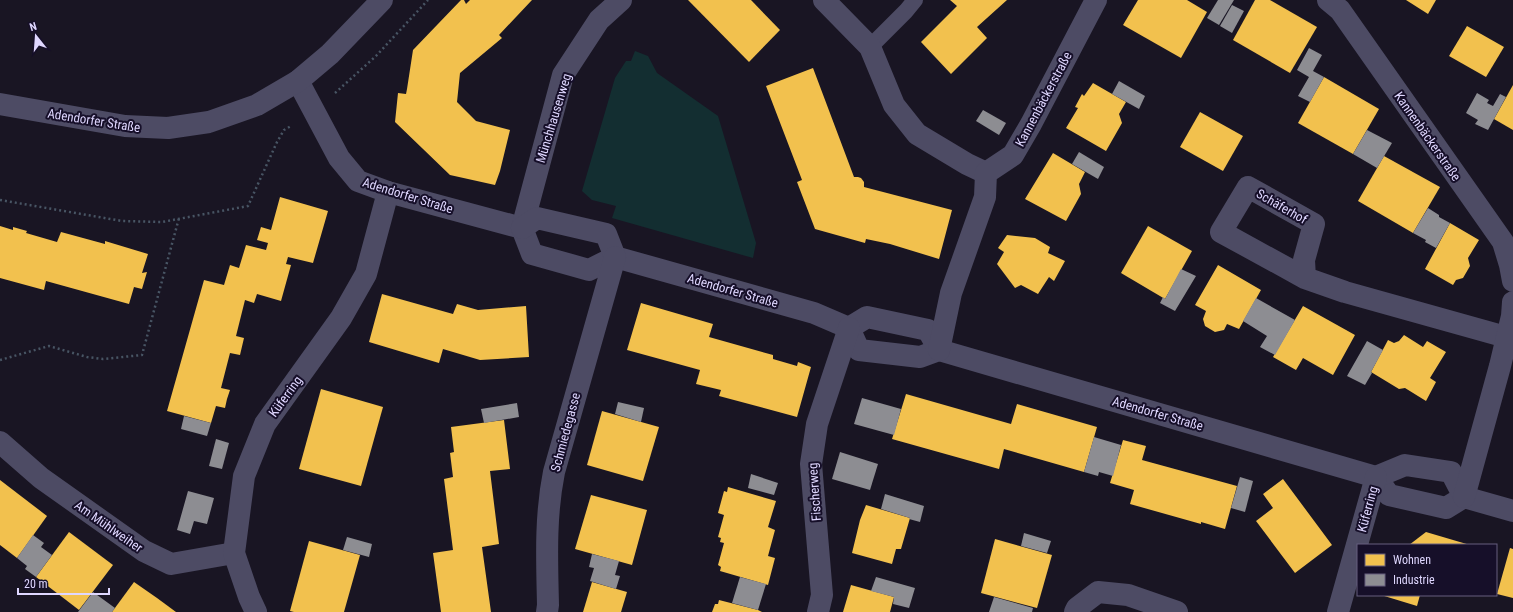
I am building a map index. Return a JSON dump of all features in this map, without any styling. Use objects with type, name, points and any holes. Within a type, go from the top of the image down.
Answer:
[{"type":"street","points":[[298,81],[330,54],[382,0]]},
{"type":"street","name":"Münchhausenweg","points":[[522,228],[563,75],[599,20],[620,0]]},
{"type":"street","points":[[824,0],[870,47],[894,105],[917,134],[967,164],[986,173],[985,197],[951,294],[939,350]]},
{"type":"street","name":"Kannenbäckerstraße","points":[[986,173],[1013,155],[1031,124],[1096,0]]},
{"type":"street","name":"Kannenbäckerstraße","points":[[1328,0],[1340,10],[1503,242],[1510,264],[1513,281]]},
{"type":"street","name":"Adendorfer Straße","points":[[0,104],[104,124],[146,128],[168,128],[209,122],[238,113],[257,105],[298,81],[339,158],[358,181],[388,192],[522,228]]},
{"type":"street","name":"Schäferhof","points":[[1305,278],[1304,260],[1314,224],[1248,187],[1221,232],[1305,278],[1345,292],[1506,337]]},
{"type":"street","name":"Küferring","points":[[256,612],[249,597],[234,553],[244,476],[265,424],[341,318],[366,274],[388,192]]},
{"type":"street","points":[[537,218],[606,234],[615,257],[588,270],[532,254],[522,228],[537,218]]},
{"type":"street","name":"Adendorfer Straße","points":[[615,257],[814,313],[849,328]]},
{"type":"street","name":"Schmiedegasse","points":[[547,612],[547,524],[549,497],[554,472],[615,257]]},
{"type":"street","points":[[1513,302],[1512,316],[1500,366],[1464,497],[1446,508],[1389,496],[1376,477],[1405,465],[1450,472],[1464,497],[1513,511]]},
{"type":"street","points":[[867,317],[928,330],[939,350],[920,357],[859,350],[849,328],[867,317]]},
{"type":"street","name":"Fischerweg","points":[[818,612],[822,595],[811,464],[817,424],[849,328]]},
{"type":"street","name":"Adendorfer Straße","points":[[939,350],[1376,477]]},
{"type":"street","name":"Am Mühlweiher","points":[[0,442],[41,478],[144,551],[171,564],[234,553]]},
{"type":"street","name":"Küferring","points":[[1358,544],[1376,477]]},
{"type":"street","name":"Küferring","points":[[1341,611],[1357,550]]},
{"type":"street","points":[[1075,612],[1077,608],[1098,592],[1128,595],[1177,612]]},
{"type":"lane","points":[[870,47],[915,0]]},
{"type":"path","points":[[313,110],[340,90],[376,56],[428,0]]},
{"type":"path","points":[[0,200],[122,221],[162,222],[248,206],[277,142]]},
{"type":"path","points":[[0,360],[50,346],[87,357],[103,359],[142,355],[180,218]]},
{"type":"green space","points":[[635,51],[648,56],[657,73],[718,116],[756,243],[753,258],[612,218],[616,206],[592,200],[582,191],[615,78],[626,61],[631,61]]},
{"type":"building: Wohnen","points":[[461,0],[464,0],[466,4],[470,0],[532,0],[499,35],[502,38],[460,73],[457,102],[476,121],[510,130],[495,185],[450,175],[395,122],[398,93],[406,94],[413,50]]},
{"type":"building: Wohnen","points":[[688,0],[751,0],[780,30],[749,62]]},
{"type":"building: Wohnen","points":[[950,0],[1007,0],[977,27],[987,38],[951,74],[921,42],[957,6]]},
{"type":"building: Wohnen","points":[[1138,0],[1187,0],[1207,12],[1181,58],[1123,25]]},
{"type":"building: Wohnen","points":[[1255,0],[1270,0],[1317,27],[1290,73],[1233,40]]},
{"type":"building: Wohnen","points":[[1406,0],[1436,0],[1428,14]]},
{"type":"building: Wohnen","points":[[1467,26],[1504,47],[1486,77],[1449,56]]},
{"type":"building: Wohnen","points":[[813,68],[854,177],[861,178],[864,182],[864,187],[952,210],[939,259],[890,244],[866,239],[865,243],[815,229],[797,182],[802,180],[766,86]]},
{"type":"building: Wohnen","points":[[1324,77],[1379,109],[1353,154],[1298,123]]},
{"type":"building: Wohnen","points":[[1093,83],[1126,102],[1119,114],[1122,123],[1106,151],[1066,128],[1078,108],[1075,107],[1082,94],[1084,96]]},
{"type":"building: Wohnen","points":[[1513,85],[1513,130],[1494,119]]},
{"type":"building: Wohnen","points":[[1200,112],[1243,136],[1223,171],[1180,147]]},
{"type":"building: Wohnen","points":[[1053,153],[1085,172],[1079,184],[1081,194],[1066,221],[1025,199]]},
{"type":"building: Wohnen","points":[[1384,156],[1440,187],[1413,233],[1358,201]]},
{"type":"building: Wohnen","points":[[280,197],[328,211],[313,263],[288,257],[286,264],[291,265],[281,301],[257,294],[254,303],[245,300],[236,336],[244,338],[240,355],[230,353],[221,388],[230,390],[225,408],[216,406],[211,423],[167,411],[204,280],[224,285],[230,265],[239,268],[246,245],[266,250],[268,243],[257,240],[261,227],[271,230]]},
{"type":"building: Wohnen","points":[[1450,223],[1479,240],[1468,258],[1470,266],[1463,278],[1456,280],[1453,285],[1425,269]]},
{"type":"building: Wohnen","points":[[0,226],[13,230],[13,227],[27,231],[26,233],[57,242],[61,232],[105,244],[105,241],[148,254],[142,273],[147,272],[142,289],[134,287],[129,304],[46,281],[44,290],[0,278]]},
{"type":"building: Wohnen","points":[[1148,226],[1192,251],[1165,299],[1121,273]]},
{"type":"building: Wohnen","points":[[1007,235],[1035,238],[1050,247],[1048,253],[1065,261],[1054,281],[1049,277],[1038,294],[1021,285],[1015,288],[997,264],[1004,252],[998,248]]},
{"type":"building: Wohnen","points":[[1218,265],[1261,290],[1239,329],[1227,324],[1224,330],[1215,332],[1205,326],[1203,319],[1206,311],[1195,305]]},
{"type":"building: Wohnen","points":[[382,294],[453,314],[457,304],[478,310],[526,306],[529,357],[480,360],[443,349],[439,363],[369,342]]},
{"type":"building: Wohnen","points":[[641,303],[713,324],[709,337],[773,355],[773,359],[797,366],[798,362],[811,367],[797,417],[719,396],[721,390],[696,384],[700,370],[627,350]]},
{"type":"building: Wohnen","points":[[1303,306],[1355,335],[1333,375],[1303,358],[1296,370],[1273,357]]},
{"type":"building: Wohnen","points":[[1404,335],[1423,347],[1427,341],[1446,352],[1430,378],[1436,382],[1426,401],[1405,388],[1399,389],[1371,372],[1388,340],[1394,343],[1399,341]]},
{"type":"building: Wohnen","points":[[321,389],[383,407],[361,486],[299,469]]},
{"type":"building: Wohnen","points":[[906,394],[1011,424],[1017,404],[1097,427],[1084,472],[1004,449],[999,469],[892,439]]},
{"type":"building: Wohnen","points":[[602,411],[659,427],[643,481],[587,465]]},
{"type":"building: Wohnen","points":[[504,420],[510,469],[490,471],[499,544],[482,547],[491,612],[441,612],[433,553],[453,550],[444,479],[453,477],[450,453],[454,452],[451,427]]},
{"type":"building: Wohnen","points":[[1123,440],[1146,446],[1142,460],[1237,486],[1225,529],[1201,522],[1201,524],[1130,504],[1134,490],[1110,483]]},
{"type":"building: Wohnen","points":[[1283,479],[1332,545],[1295,573],[1256,521],[1273,508],[1263,494]]},
{"type":"building: Wohnen","points":[[0,480],[47,516],[17,558],[0,545]]},
{"type":"building: Wohnen","points":[[728,487],[776,501],[768,527],[775,530],[768,556],[775,558],[768,585],[720,571],[721,567],[718,565],[724,543],[720,542],[721,538],[718,537],[724,515],[718,513],[724,491],[727,492]]},
{"type":"building: Wohnen","points":[[591,495],[647,510],[632,565],[575,549]]},
{"type":"building: Wohnen","points":[[866,505],[910,518],[901,549],[896,549],[892,564],[852,553],[860,520]]},
{"type":"building: Wohnen","points":[[69,532],[113,565],[79,610],[36,577]]},
{"type":"building: Wohnen","points":[[1426,532],[1467,544],[1410,544]]},
{"type":"building: Wohnen","points":[[995,539],[1052,555],[1037,608],[981,593]]},
{"type":"building: Wohnen","points":[[309,541],[360,555],[344,612],[290,611]]},
{"type":"building: Wohnen","points":[[1510,548],[1513,549],[1513,598],[1497,594]]},
{"type":"building: Wohnen","points":[[134,582],[157,598],[176,612],[112,612]]},
{"type":"building: Wohnen","points":[[592,582],[627,592],[621,612],[583,612]]},
{"type":"building: Wohnen","points":[[851,585],[894,597],[890,612],[843,612]]},
{"type":"building: Wohnen","points":[[1384,596],[1420,596],[1417,606]]},
{"type":"building: Wohnen","points":[[719,600],[762,612],[712,612],[715,604],[718,604]]},
{"type":"building: Industrie","points":[[1218,0],[1234,0],[1219,25],[1207,18]]},
{"type":"building: Industrie","points":[[1232,5],[1244,11],[1232,33],[1220,26]]},
{"type":"building: Industrie","points":[[1309,48],[1322,55],[1313,71],[1324,77],[1310,102],[1298,96],[1309,77],[1297,70]]},
{"type":"building: Industrie","points":[[1119,81],[1145,96],[1139,109],[1112,94]]},
{"type":"building: Industrie","points":[[1477,93],[1489,100],[1487,103],[1493,106],[1500,94],[1506,97],[1488,130],[1475,124],[1478,120],[1466,113]]},
{"type":"building: Industrie","points":[[983,110],[1006,123],[999,135],[976,121]]},
{"type":"building: Industrie","points":[[1367,130],[1392,143],[1377,168],[1353,154]]},
{"type":"building: Industrie","points":[[1079,152],[1104,167],[1098,179],[1072,164]]},
{"type":"building: Industrie","points":[[1428,208],[1439,215],[1439,217],[1450,223],[1436,248],[1425,242],[1426,240],[1413,233]]},
{"type":"building: Industrie","points":[[1181,269],[1196,276],[1175,311],[1160,303],[1163,297],[1165,299]]},
{"type":"building: Industrie","points":[[1256,298],[1295,320],[1275,355],[1260,347],[1267,336],[1243,321]]},
{"type":"building: Industrie","points":[[1367,341],[1383,350],[1365,385],[1347,376]]},
{"type":"building: Industrie","points":[[862,398],[901,409],[894,435],[854,424]]},
{"type":"building: Industrie","points":[[618,402],[644,408],[641,422],[615,414]]},
{"type":"building: Industrie","points":[[517,403],[519,417],[484,423],[481,409]]},
{"type":"building: Industrie","points":[[184,416],[211,423],[207,436],[181,429]]},
{"type":"building: Industrie","points":[[1094,437],[1121,445],[1113,476],[1099,472],[1098,476],[1084,472]]},
{"type":"building: Industrie","points":[[216,439],[229,443],[222,469],[209,466]]},
{"type":"building: Industrie","points":[[840,452],[878,464],[870,490],[832,479]]},
{"type":"building: Industrie","points":[[751,474],[778,483],[774,495],[748,488]]},
{"type":"building: Industrie","points":[[1240,477],[1253,481],[1245,512],[1231,508]]},
{"type":"building: Industrie","points":[[188,491],[214,498],[207,524],[194,521],[190,534],[177,530]]},
{"type":"building: Industrie","points":[[885,494],[924,506],[920,522],[881,509]]},
{"type":"building: Industrie","points":[[1024,533],[1051,541],[1047,553],[1021,546]]},
{"type":"building: Industrie","points":[[33,535],[44,543],[41,547],[52,555],[36,577],[25,569],[27,566],[17,558]]},
{"type":"building: Industrie","points":[[347,537],[372,544],[369,557],[343,550]]},
{"type":"building: Industrie","points":[[592,554],[619,561],[615,575],[620,576],[616,589],[590,581],[594,568],[589,567]]},
{"type":"building: Industrie","points":[[740,577],[766,584],[758,610],[732,603]]},
{"type":"building: Industrie","points":[[876,577],[915,588],[909,608],[893,604],[894,597],[871,591]]},
{"type":"building: Industrie","points":[[93,592],[115,608],[112,612],[78,612]]},
{"type":"building: Industrie","points":[[994,597],[1033,608],[1032,612],[989,612]]}]
